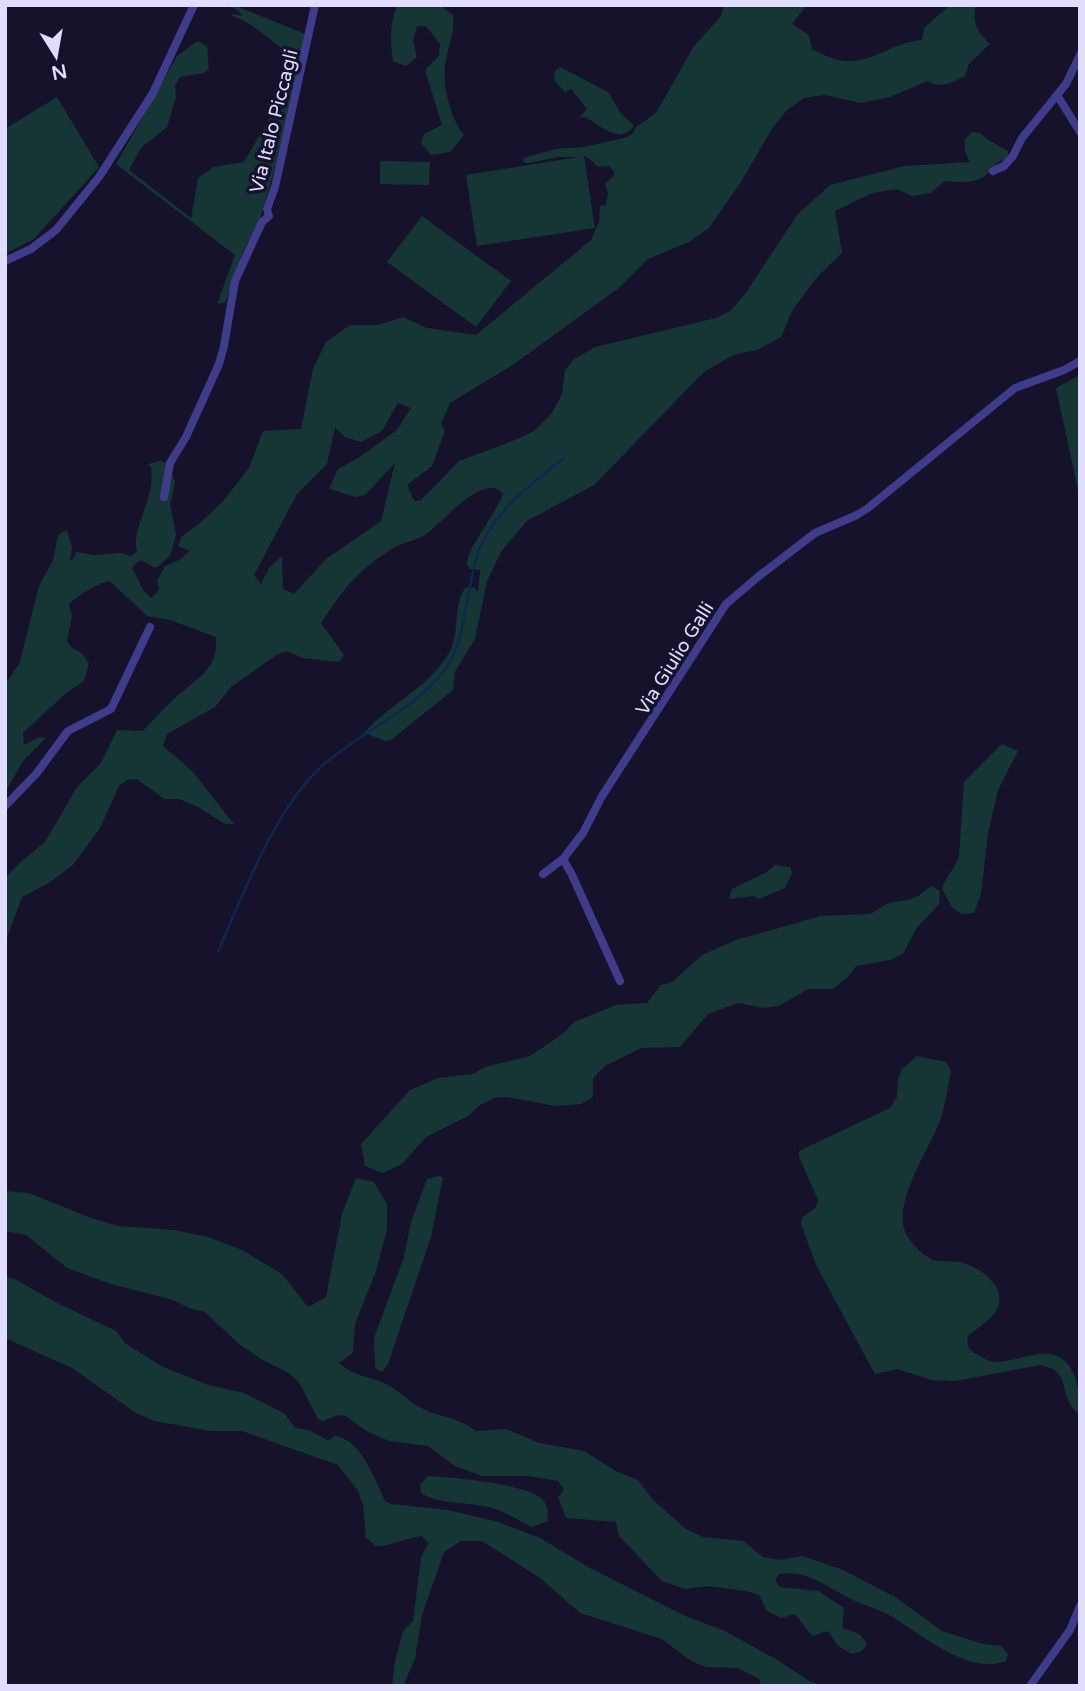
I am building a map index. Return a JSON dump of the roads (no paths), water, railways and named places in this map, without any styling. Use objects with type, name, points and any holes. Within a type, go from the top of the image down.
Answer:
[{"type":"street","points":[[5,261],[31,249],[56,230],[106,167],[153,93],[194,5]]},
{"type":"street","name":"Via Italo Piccagli","points":[[164,497],[170,463],[186,437],[219,364],[238,272],[262,222],[269,216],[267,208],[278,175],[315,5]]},
{"type":"street","points":[[993,171],[1013,156],[1022,138],[1066,84],[1080,55]]},
{"type":"street","points":[[1057,95],[1080,132]]},
{"type":"street","name":"Via Giulio Galli","points":[[543,874],[562,859],[583,833],[602,796],[726,604],[815,533],[862,513],[1015,388],[1064,370],[1080,361]]},
{"type":"street","points":[[5,806],[36,774],[68,731],[111,709],[150,628]]},
{"type":"street","points":[[562,859],[577,885],[620,981]]},
{"type":"street","points":[[1030,1686],[1070,1630],[1080,1606]]},
{"type":"waterway","points":[[218,952],[249,879],[289,805],[321,767],[419,697],[446,668],[458,642],[475,563],[488,533],[496,520],[517,498],[564,458]]}]
